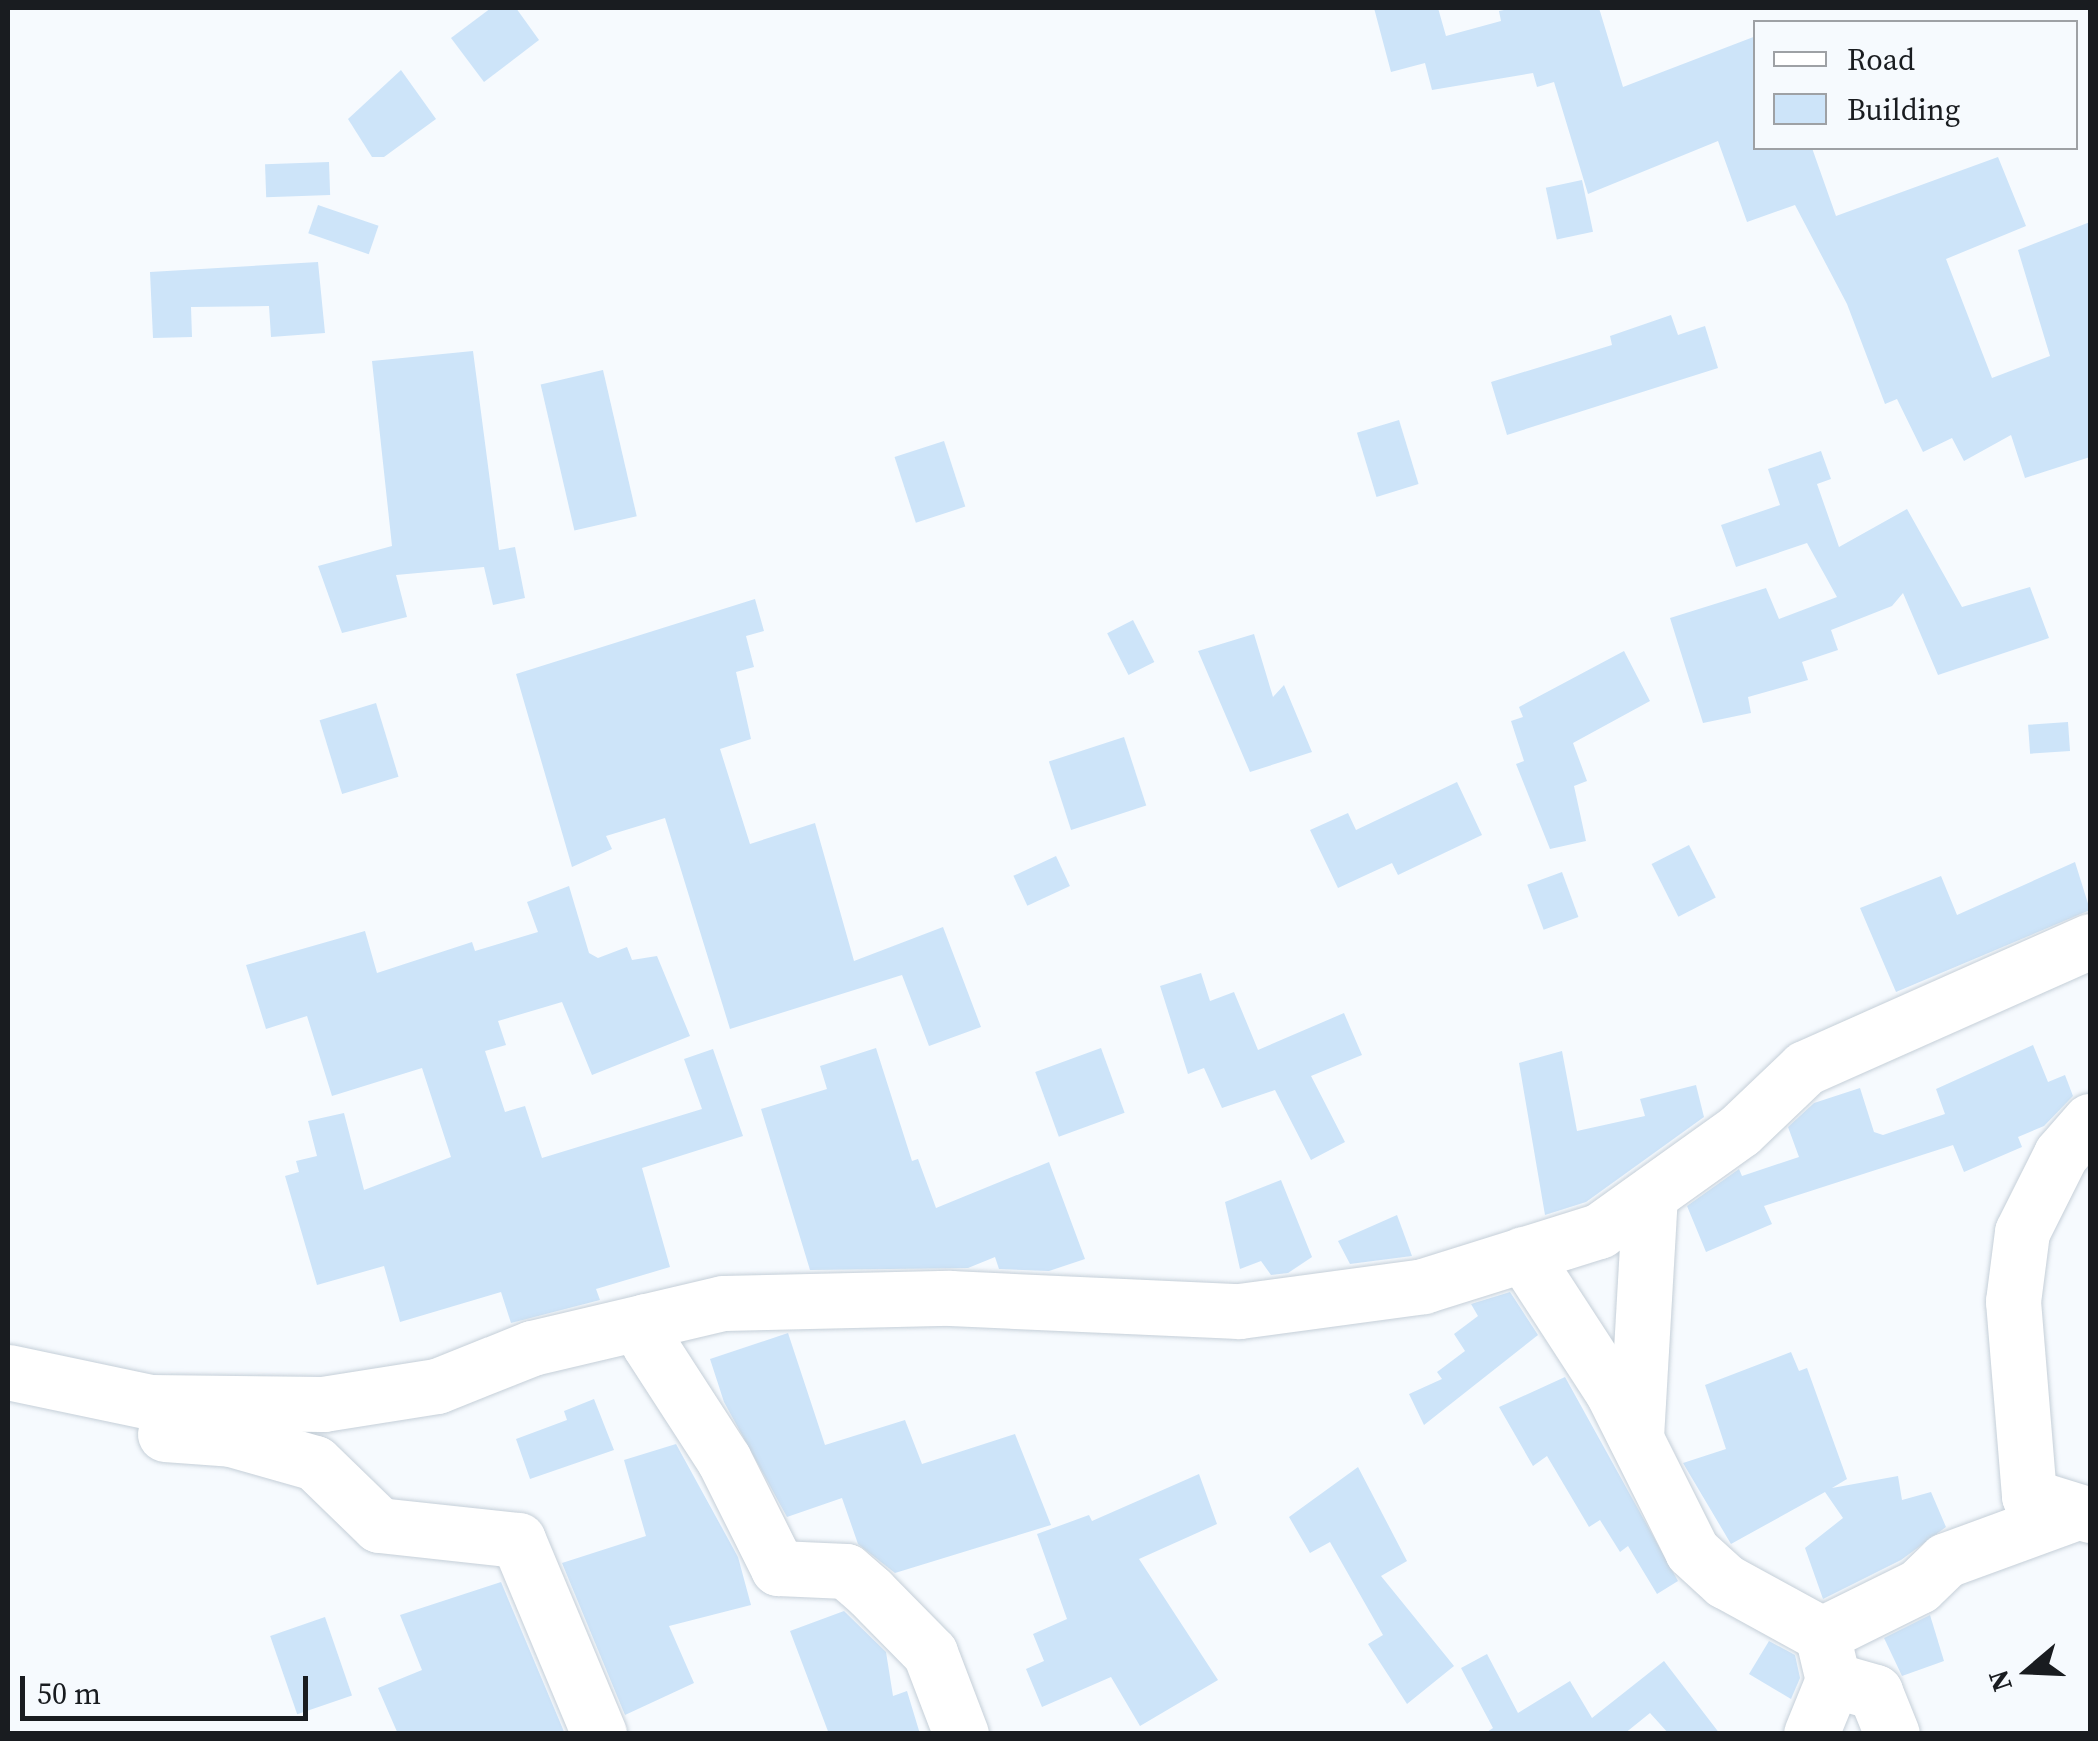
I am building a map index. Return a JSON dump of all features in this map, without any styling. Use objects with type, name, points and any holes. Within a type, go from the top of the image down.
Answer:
[{"type":"street","points":[[8,1372],[150,1402],[323,1404],[437,1386],[532,1348],[723,1303],[852,1298],[1239,1311],[1423,1286],[1599,1231],[1740,1130],[1804,1068],[2090,941]]},
{"type":"street","points":[[1811,1734],[1828,1657],[1946,1560],[2065,1507],[2013,1301],[2022,1232],[2061,1154],[2090,1121]]},
{"type":"street","points":[[1636,1436],[1650,1196]]},
{"type":"street","points":[[1523,1254],[1636,1436],[1692,1551],[1725,1581],[1875,1692],[1892,1734]]},
{"type":"street","points":[[646,1321],[649,1344],[724,1460],[778,1568],[846,1571],[870,1592],[930,1653],[961,1734]]},
{"type":"street","points":[[69,1384],[131,1431],[231,1439],[314,1463],[379,1525],[518,1540],[599,1734]]},
{"type":"building","points":[[491,8],[516,8],[539,40],[484,82],[451,38]]},
{"type":"building","points":[[1374,8],[1438,8],[1446,36],[1501,21],[1499,11],[1514,8],[1599,8],[1623,87],[1753,37],[1753,150],[1813,150],[1836,216],[1998,157],[2026,226],[1946,259],[1992,378],[2050,356],[2018,250],[2090,222],[2090,457],[2025,478],[2011,435],[1964,461],[1952,438],[1923,452],[1897,399],[1885,404],[1847,304],[1795,205],[1747,222],[1718,141],[1588,194],[1554,82],[1537,87],[1533,73],[1432,90],[1425,63],[1391,72]]},
{"type":"building","points":[[401,70],[436,119],[384,157],[372,157],[348,119]]},
{"type":"building","points":[[329,162],[330,195],[266,197],[265,164]]},
{"type":"building","points":[[1582,180],[1593,232],[1557,240],[1546,188]]},
{"type":"building","points":[[318,205],[379,226],[369,254],[308,233]]},
{"type":"building","points":[[318,262],[325,333],[271,337],[269,306],[191,307],[192,337],[153,338],[150,272]]},
{"type":"building","points":[[1671,315],[1678,335],[1705,326],[1718,368],[1507,435],[1491,382],[1612,345],[1610,336]]},
{"type":"building","points":[[473,351],[499,550],[515,547],[525,598],[493,605],[484,567],[396,575],[407,617],[342,633],[318,566],[392,546],[372,361]]},
{"type":"building","points":[[603,370],[637,516],[574,531],[541,384]]},
{"type":"building","points":[[1399,420],[1419,484],[1377,497],[1357,433]]},
{"type":"building","points":[[944,441],[965,507],[916,523],[895,457]]},
{"type":"building","points":[[1821,451],[1831,479],[1817,484],[1839,547],[1907,509],[1962,607],[2030,587],[2049,638],[1938,675],[1903,593],[1892,606],[1831,630],[1838,650],[1802,662],[1808,680],[1748,697],[1751,713],[1703,723],[1670,618],[1766,588],[1779,619],[1837,597],[1807,543],[1736,567],[1721,525],[1780,505],[1768,469]]},
{"type":"building","points":[[755,599],[764,631],[746,636],[754,667],[736,672],[751,739],[720,749],[750,844],[815,823],[854,961],[943,927],[981,1027],[929,1046],[902,975],[730,1029],[665,818],[606,836],[612,849],[572,867],[516,674]]},
{"type":"building","points":[[1133,620],[1154,662],[1128,675],[1107,633]]},
{"type":"building","points":[[1254,634],[1273,697],[1284,685],[1312,752],[1250,772],[1198,651]]},
{"type":"building","points":[[1624,651],[1650,701],[1573,743],[1587,781],[1574,786],[1586,841],[1550,849],[1516,764],[1524,761],[1511,721],[1523,717],[1519,707]]},
{"type":"building","points":[[376,703],[399,777],[342,794],[320,720]]},
{"type":"building","points":[[2068,722],[2070,751],[2030,754],[2028,725]]},
{"type":"building","points":[[1124,737],[1146,805],[1071,830],[1049,761]]},
{"type":"building","points":[[1457,782],[1482,835],[1398,875],[1392,863],[1338,888],[1310,830],[1348,813],[1356,830]]},
{"type":"building","points":[[1689,845],[1716,898],[1678,917],[1652,864]]},
{"type":"building","points":[[1056,856],[1070,886],[1027,906],[1013,876]]},
{"type":"building","points":[[2075,862],[2090,910],[1896,992],[1860,908],[1941,876],[1957,915]]},
{"type":"building","points":[[1562,872],[1578,917],[1544,930],[1527,885]]},
{"type":"building","points":[[569,886],[589,953],[598,958],[627,947],[632,960],[657,956],[690,1036],[592,1075],[562,1002],[498,1021],[506,1045],[485,1051],[505,1112],[525,1106],[542,1158],[702,1109],[684,1059],[713,1049],[743,1136],[642,1168],[670,1267],[596,1289],[600,1300],[511,1323],[501,1292],[400,1322],[384,1266],[317,1285],[285,1176],[299,1172],[296,1161],[317,1156],[308,1121],[344,1113],[364,1190],[451,1157],[422,1068],[332,1096],[307,1016],[266,1029],[246,965],[365,931],[377,973],[472,942],[475,951],[538,932],[527,902]]},
{"type":"building","points":[[1201,973],[1210,1001],[1234,992],[1258,1050],[1344,1013],[1362,1055],[1311,1076],[1345,1142],[1311,1160],[1275,1090],[1222,1108],[1204,1068],[1188,1074],[1160,986]]},
{"type":"building","points":[[2033,1045],[2048,1082],[2065,1075],[2073,1096],[2044,1126],[2018,1137],[2022,1147],[1964,1172],[1953,1145],[1764,1206],[1772,1224],[1706,1252],[1687,1206],[1739,1169],[1742,1176],[1799,1157],[1788,1127],[1814,1103],[1860,1088],[1874,1132],[1883,1135],[1945,1114],[1936,1089]]},
{"type":"building","points":[[876,1048],[912,1161],[918,1159],[936,1208],[1049,1162],[1085,1259],[1049,1271],[999,1269],[995,1257],[968,1268],[810,1270],[761,1109],[827,1089],[820,1066]]},
{"type":"building","points":[[1101,1048],[1125,1113],[1059,1137],[1035,1072]]},
{"type":"building","points":[[1562,1051],[1577,1131],[1645,1116],[1640,1099],[1696,1085],[1704,1117],[1586,1202],[1545,1215],[1519,1063]]},
{"type":"building","points":[[1281,1180],[1312,1257],[1288,1273],[1271,1275],[1261,1261],[1240,1269],[1225,1202]]},
{"type":"building","points":[[1397,1215],[1412,1256],[1350,1264],[1338,1241]]},
{"type":"building","points":[[1510,1292],[1538,1335],[1424,1425],[1409,1394],[1442,1379],[1437,1372],[1465,1351],[1454,1334],[1478,1316],[1471,1304]]},
{"type":"building","points":[[788,1333],[825,1445],[905,1420],[922,1464],[1015,1434],[1051,1525],[895,1573],[858,1544],[842,1498],[787,1517],[724,1402],[710,1359]]},
{"type":"building","points":[[1791,1352],[1799,1371],[1807,1368],[1847,1479],[1832,1488],[1898,1476],[1902,1500],[1931,1492],[1946,1527],[1901,1560],[1823,1599],[1805,1548],[1843,1518],[1825,1492],[1731,1544],[1683,1463],[1726,1449],[1705,1385]]},
{"type":"building","points":[[1565,1377],[1678,1581],[1657,1594],[1628,1546],[1620,1552],[1600,1520],[1589,1527],[1547,1456],[1533,1466],[1499,1407]]},
{"type":"building","points":[[594,1399],[614,1450],[530,1479],[516,1439],[567,1420],[564,1411]]},
{"type":"building","points":[[676,1444],[738,1557],[751,1605],[669,1626],[694,1683],[625,1715],[562,1563],[646,1536],[624,1460]]},
{"type":"building","points":[[1358,1467],[1407,1561],[1381,1576],[1454,1666],[1407,1704],[1368,1644],[1383,1635],[1330,1542],[1310,1553],[1289,1517]]},
{"type":"building","points":[[1199,1474],[1217,1524],[1139,1559],[1218,1680],[1140,1726],[1111,1677],[1042,1707],[1026,1669],[1044,1661],[1033,1634],[1067,1619],[1037,1534],[1089,1515],[1092,1521]]},
{"type":"building","points":[[501,1582],[565,1734],[398,1734],[378,1688],[422,1670],[400,1615]]},
{"type":"building","points":[[844,1611],[886,1652],[893,1696],[907,1691],[920,1734],[829,1734],[790,1631]]},
{"type":"building","points":[[1930,1615],[1944,1661],[1902,1676],[1884,1638]]},
{"type":"building","points":[[325,1617],[352,1695],[297,1714],[270,1636]]},
{"type":"building","points":[[1769,1641],[1795,1655],[1800,1678],[1791,1699],[1749,1674]]},
{"type":"building","points":[[1487,1654],[1518,1713],[1570,1681],[1592,1718],[1664,1661],[1720,1734],[1669,1734],[1650,1713],[1624,1734],[1484,1734],[1493,1728],[1461,1668]]}]
